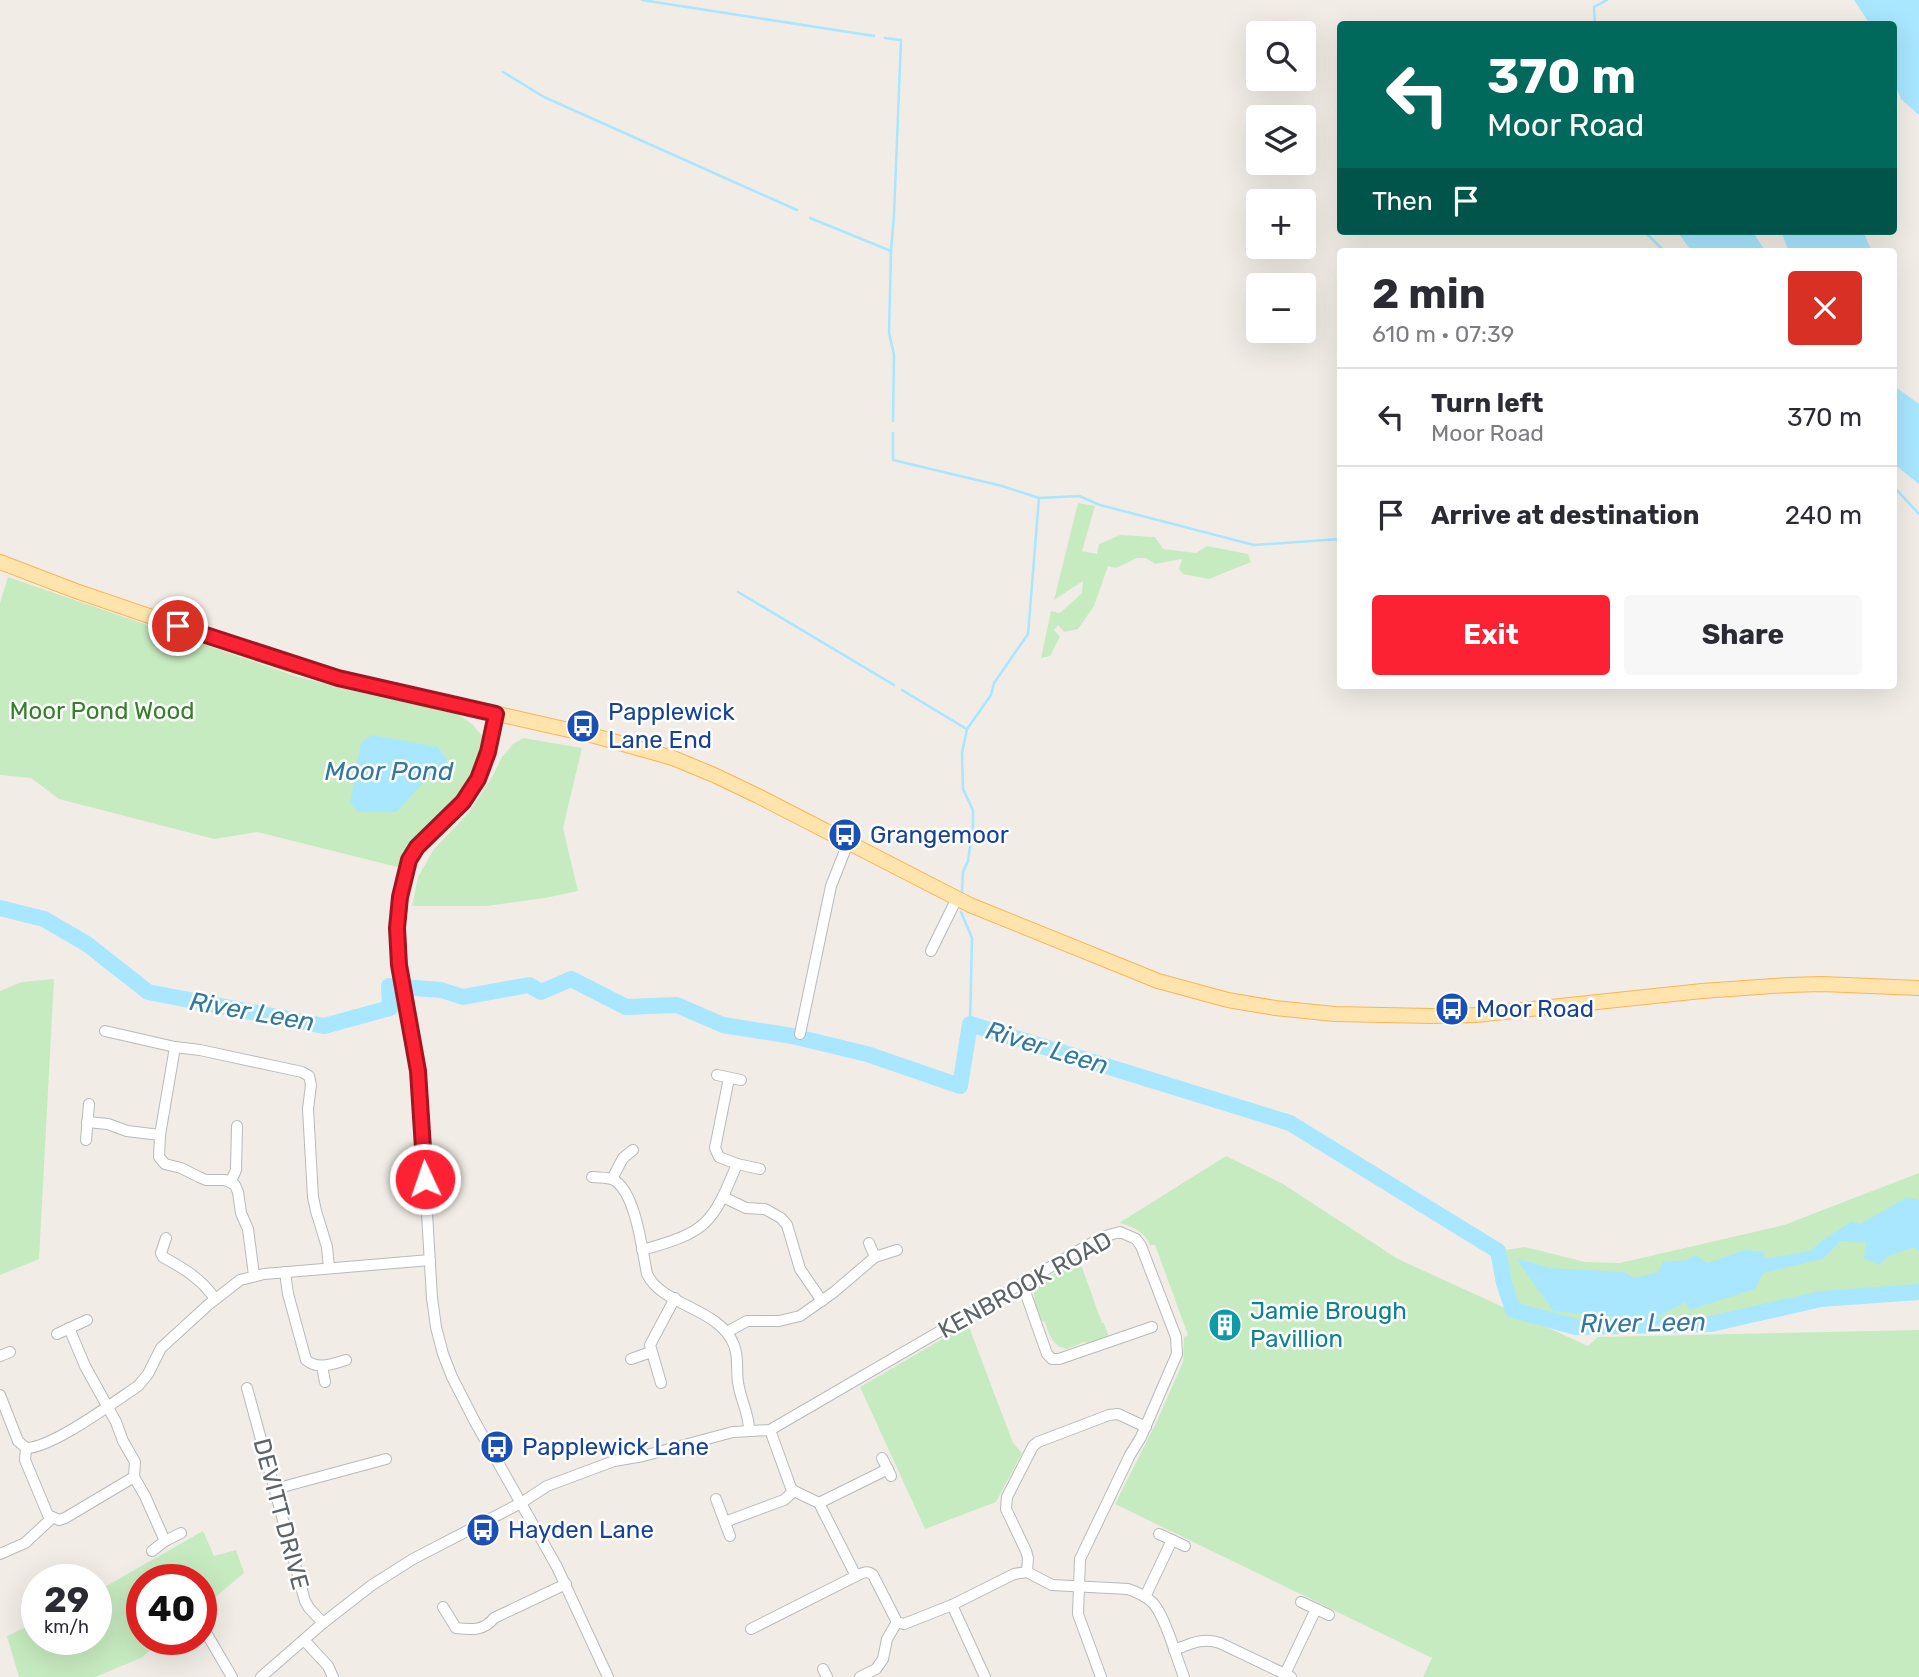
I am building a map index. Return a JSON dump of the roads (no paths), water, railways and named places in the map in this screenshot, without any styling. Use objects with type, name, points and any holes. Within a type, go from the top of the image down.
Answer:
[{"type":"main road","points":[[0,562],[281,661],[367,685],[604,739],[682,761],[758,796],[957,898],[1158,981],[1228,1000],[1275,1008],[1383,1017],[1475,1015],[1702,990],[1788,985],[1919,988]]},
{"type":"street","points":[[496,714],[488,752],[478,779],[463,802],[417,847],[409,860],[400,897],[397,947],[418,1071],[436,1327],[452,1377],[567,1586],[608,1677]]},
{"type":"street","points":[[800,1034],[828,895],[848,843]]},
{"type":"street","points":[[931,951],[957,898]]},
{"type":"street","points":[[105,1031],[175,1048],[200,1049],[302,1072],[309,1076],[313,1197],[327,1247],[329,1268]]},
{"type":"street","points":[[175,1048],[160,1135],[159,1157],[165,1164],[206,1180],[231,1181],[235,1185],[241,1213],[248,1229],[254,1275]]},
{"type":"street","points":[[717,1075],[735,1079],[715,1148],[719,1157],[760,1170]]},
{"type":"street","points":[[86,1140],[89,1104]]},
{"type":"street","points":[[88,1122],[108,1124],[127,1132],[160,1135]]},
{"type":"street","points":[[231,1181],[236,1170],[236,1126]]},
{"type":"street","points":[[612,1179],[623,1158],[633,1150]]},
{"type":"street","points":[[642,1250],[669,1243],[700,1229],[723,1197],[737,1164]]},
{"type":"street","points":[[592,1177],[612,1179],[624,1189],[631,1200],[650,1279],[659,1289],[712,1319],[727,1332],[734,1344],[738,1382],[749,1430]]},
{"type":"street","points":[[723,1197],[746,1208],[765,1209],[781,1218],[787,1225],[800,1269],[822,1300]]},
{"type":"street","name":"KENBROOK ROAD","points":[[770,1430],[1111,1233],[1120,1232],[1136,1239],[1142,1246],[1177,1346],[1174,1364],[1146,1427],[1080,1559],[1078,1614],[1101,1677]]},
{"type":"street","points":[[166,1238],[161,1253],[163,1257],[200,1280],[215,1299]]},
{"type":"street","points":[[869,1243],[875,1257]]},
{"type":"street","points":[[727,1332],[747,1321],[779,1321],[800,1316],[875,1257],[897,1250]]},
{"type":"street","points":[[0,1395],[5,1421],[18,1441],[26,1448],[33,1448],[53,1440],[138,1386],[148,1374],[161,1348],[240,1280],[254,1275],[430,1260]]},
{"type":"street","points":[[285,1272],[288,1294],[306,1360],[313,1366],[346,1360]]},
{"type":"street","points":[[1023,1283],[1047,1354],[1052,1359],[1059,1359],[1152,1327]]},
{"type":"street","points":[[661,1383],[650,1345],[675,1298]]},
{"type":"street","points":[[57,1334],[87,1320]]},
{"type":"street","points":[[69,1328],[85,1366],[135,1462],[134,1477],[165,1541]]},
{"type":"street","points":[[631,1359],[651,1352]]},
{"type":"street","points":[[322,1366],[325,1382]]},
{"type":"street","name":"DEVITT DRIVE","points":[[246,1396],[275,1489],[305,1601],[323,1623]]},
{"type":"street","points":[[1027,1572],[1028,1558],[1006,1509],[1006,1503],[1033,1446],[1109,1415],[1118,1415],[1146,1427]]},
{"type":"street","points":[[261,1677],[372,1585],[547,1486],[614,1461],[749,1430],[770,1430],[789,1484],[794,1491],[819,1503],[856,1576]]},
{"type":"street","points":[[26,1448],[25,1460],[51,1518]]},
{"type":"street","points":[[819,1503],[889,1473],[882,1458]]},
{"type":"street","points":[[275,1489],[386,1459]]},
{"type":"street","points":[[0,1554],[25,1543],[51,1518],[65,1518],[134,1477]]},
{"type":"street","points":[[725,1522],[784,1500],[794,1491]]},
{"type":"street","points":[[716,1499],[730,1536]]},
{"type":"street","points":[[152,1551],[181,1533]]},
{"type":"street","points":[[1159,1534],[1185,1546]]},
{"type":"street","points":[[1145,1597],[1172,1540]]},
{"type":"street","points":[[751,1629],[864,1572],[873,1575],[897,1622],[904,1624],[952,1605],[1014,1574],[1027,1572],[1052,1585],[1128,1589],[1145,1597],[1154,1604],[1160,1616],[1184,1677]]},
{"type":"street","points":[[443,1607],[456,1628],[474,1630],[492,1622],[497,1623],[567,1586]]},
{"type":"street","points":[[1301,1602],[1329,1615]]},
{"type":"street","points":[[952,1605],[985,1677]]},
{"type":"street","points":[[1174,1650],[1201,1640],[1210,1640],[1288,1676],[1315,1609]]},
{"type":"street","points":[[860,1677],[876,1669],[883,1659],[887,1639],[897,1622]]},
{"type":"street","points":[[304,1640],[328,1666],[333,1677]]},
{"type":"street","points":[[217,1652],[232,1677]]},
{"type":"water","points":[[1854,0],[1919,0],[1919,115],[1901,99],[1897,89],[1897,21],[1868,21]]},
{"type":"water","points":[[1680,235],[1755,235],[1763,248],[1689,248]]},
{"type":"water","points":[[1783,235],[1865,235],[1870,248],[1787,248]]},
{"type":"water","points":[[1897,388],[1919,404],[1919,484],[1897,466]]},
{"type":"water","name":"Moor Pond","points":[[372,735],[438,747],[448,761],[396,812],[358,812],[350,802],[361,743]]},
{"type":"water","points":[[1906,1198],[1919,1200],[1919,1251],[1914,1247],[1888,1256],[1878,1265],[1864,1258],[1866,1242],[1841,1241],[1822,1259],[1763,1273],[1755,1289],[1689,1310],[1686,1302],[1651,1320],[1553,1311],[1516,1258],[1549,1268],[1625,1272],[1634,1278],[1658,1272],[1663,1262],[1686,1260],[1696,1255],[1707,1263],[1746,1250],[1763,1252],[1765,1259],[1810,1251],[1852,1221],[1860,1224]]},
{"type":"waterway","points":[[642,0],[874,36]]},
{"type":"waterway","points":[[1595,21],[1594,7],[1607,0]]},
{"type":"waterway","points":[[885,38],[901,40],[889,333],[894,355],[893,421]]},
{"type":"waterway","points":[[503,72],[544,97],[797,210]]},
{"type":"waterway","points":[[810,218],[891,251]]},
{"type":"waterway","points":[[1648,235],[1661,248]]},
{"type":"waterway","points":[[893,433],[893,460],[1002,486],[1039,498],[1079,496],[1100,505],[1254,545],[1337,539]]},
{"type":"waterway","points":[[1897,490],[1919,514]]},
{"type":"waterway","points":[[962,892],[963,872],[968,861],[973,826],[973,810],[963,789],[962,753],[967,729],[991,695],[994,683],[1028,634],[1039,498]]},
{"type":"waterway","points":[[738,592],[894,685]]},
{"type":"waterway","points":[[902,690],[965,728]]},
{"type":"waterway","name":"River Leen","points":[[0,908],[44,919],[87,944],[148,992],[324,1026],[390,1008],[389,986],[441,990],[463,997],[529,985],[541,992],[571,979],[626,1007],[677,1005],[723,1025],[792,1036],[867,1054],[960,1086],[970,1024],[1290,1123],[1498,1251],[1513,1310],[1576,1327],[1711,1324],[1821,1299],[1919,1292]]},
{"type":"waterway","points":[[961,912],[972,938],[970,1024]]},
{"type":"place","name":"Papplewick Lane End","points":[[583,726]]},
{"type":"place","name":"Grangemoor","points":[[845,835]]},
{"type":"place","name":"Moor Road","points":[[1452,1009]]},
{"type":"place","name":"Jamie Brough Pavillion","points":[[1225,1325]]},
{"type":"place","name":"Papplewick Lane","points":[[497,1447]]},
{"type":"place","name":"Hayden Lane","points":[[483,1530]]},
{"type":"park label","name":"Moor Pond Wood","points":[[102,711]]}]
